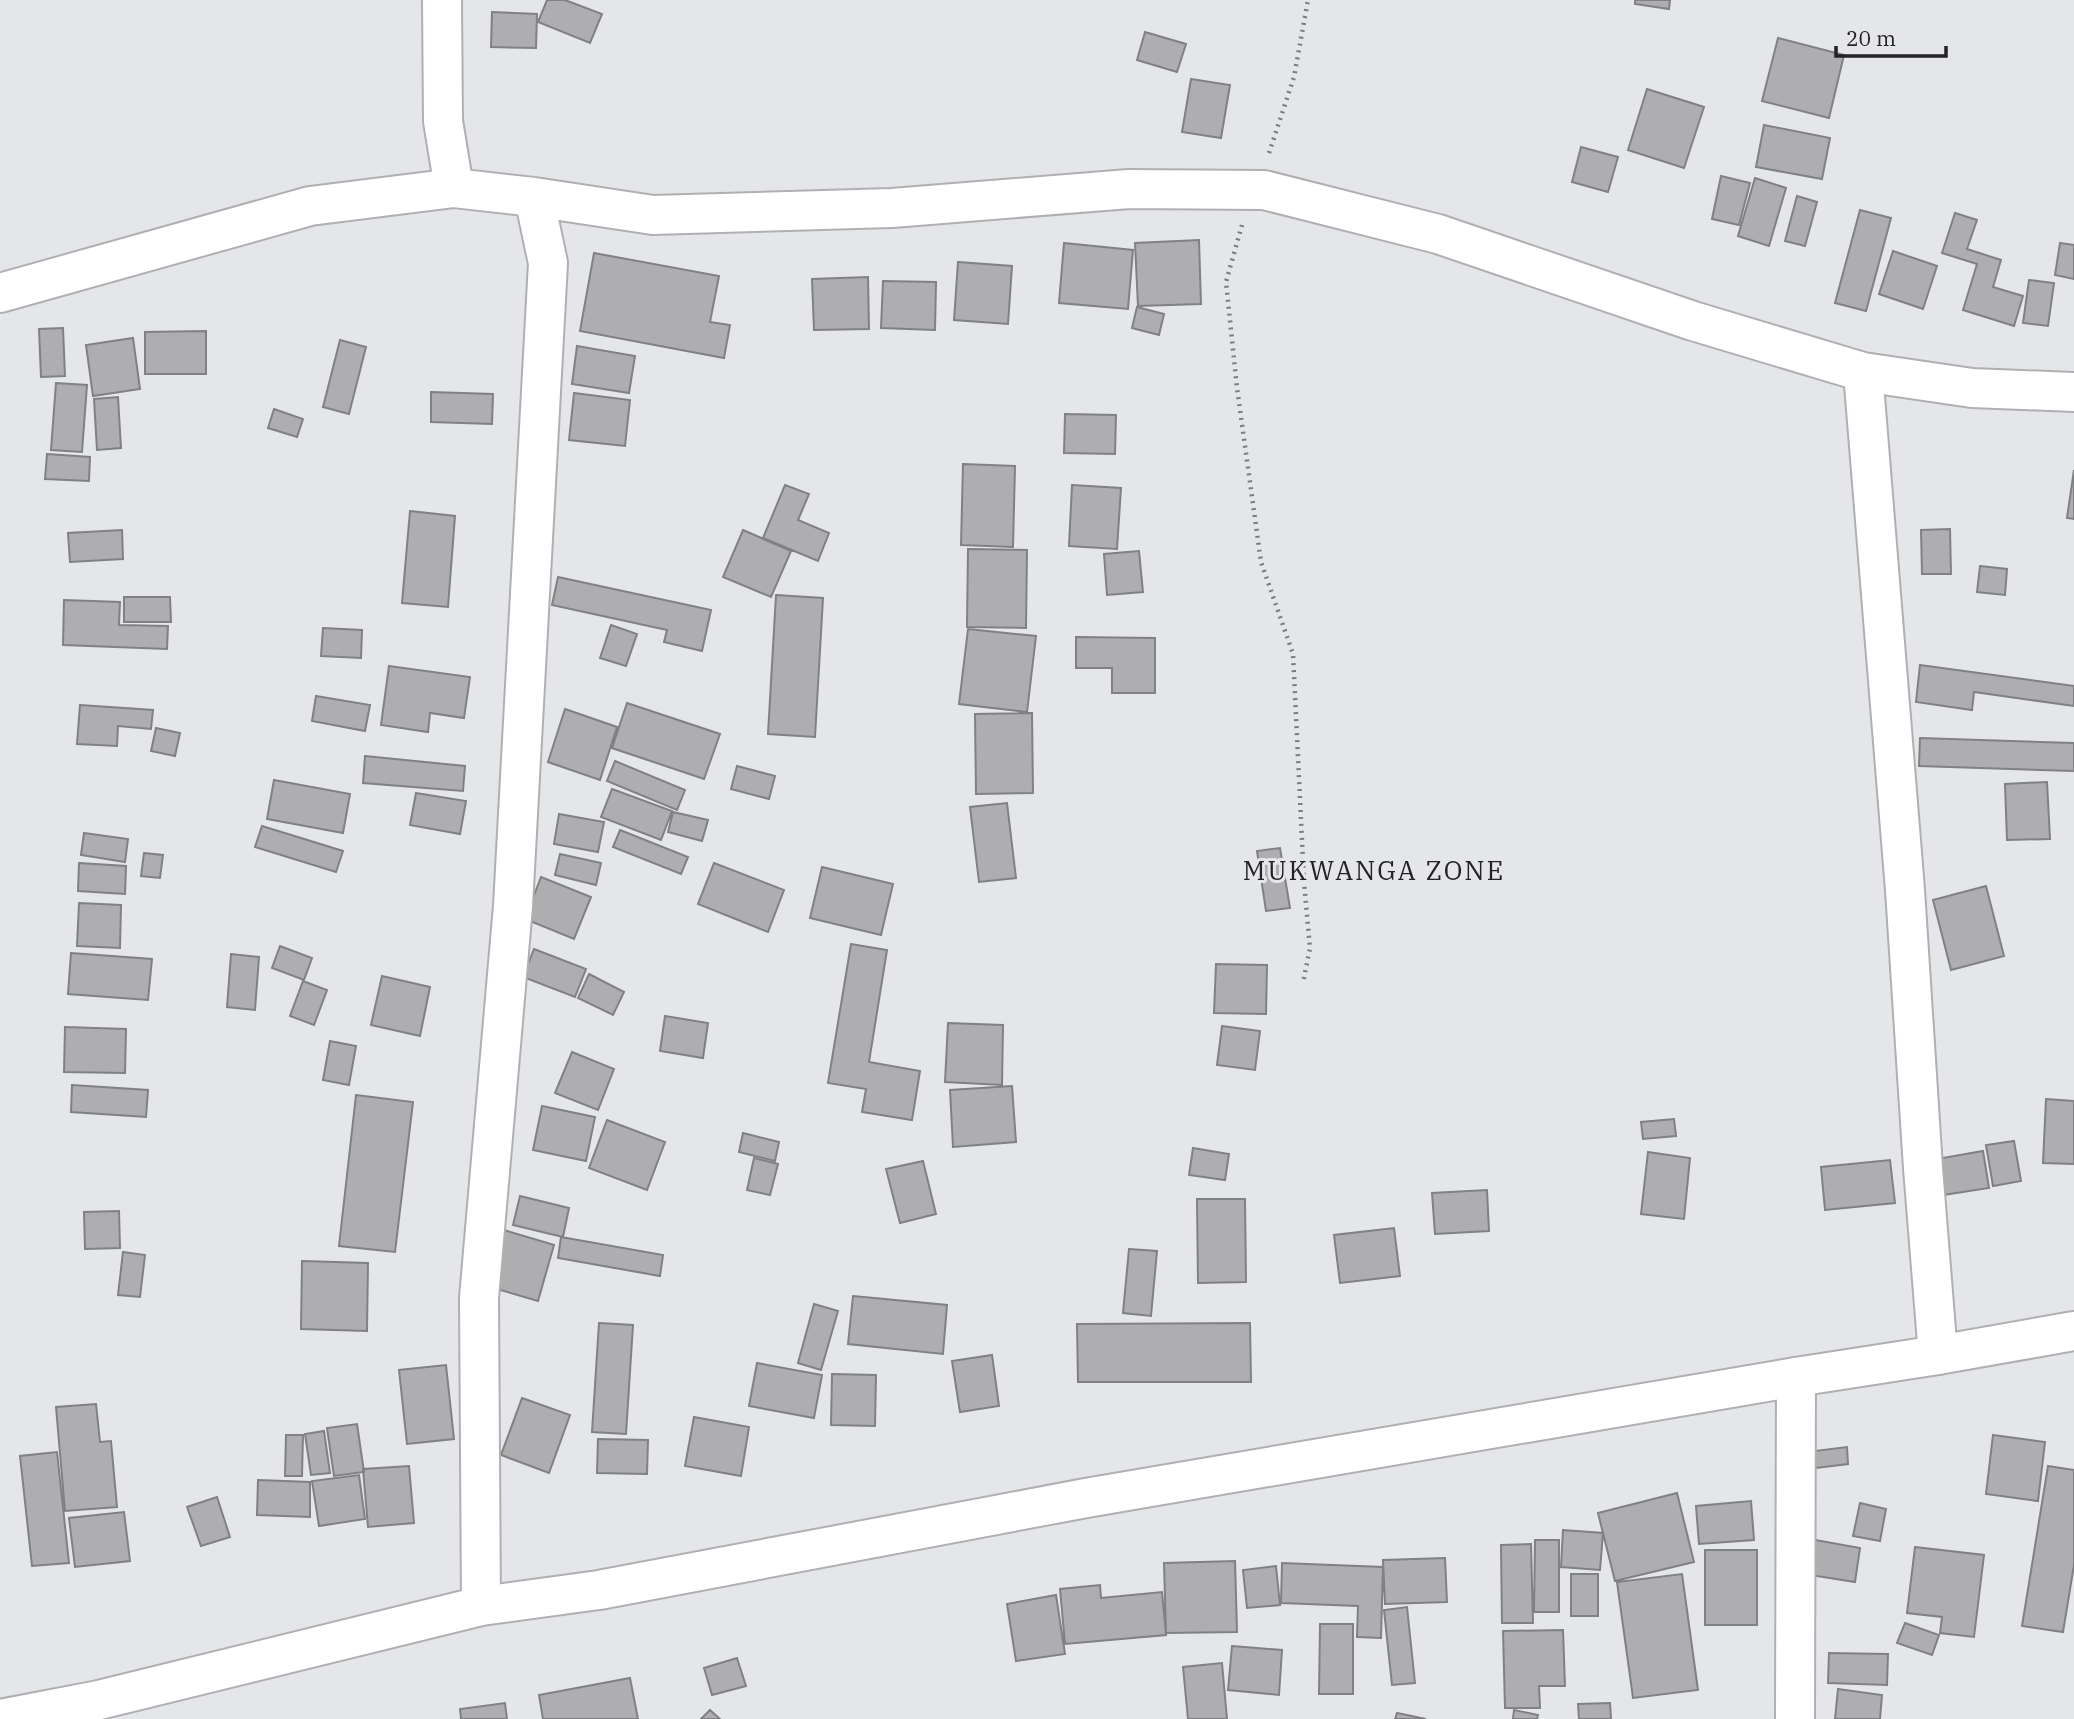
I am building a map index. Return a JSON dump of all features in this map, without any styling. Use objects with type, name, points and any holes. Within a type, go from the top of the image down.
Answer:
[{"type":"street","points":[[442,0],[443,121],[454,188]]},
{"type":"street","points":[[0,292],[310,206],[454,188],[653,215],[892,208],[1129,189],[1264,190],[1438,234],[1693,321],[1863,372],[1972,388],[2074,392]]},
{"type":"street","points":[[481,1606],[479,1298],[513,906],[548,263],[534,197]]},
{"type":"street","points":[[1863,372],[1905,890],[1938,1355]]},
{"type":"street","points":[[0,1718],[99,1700],[481,1606],[598,1590],[1100,1496],[2074,1331]]},
{"type":"street","points":[[1795,1719],[1796,1377]]},
{"type":"path","points":[[1303,983],[1310,948],[1304,882],[1293,654],[1261,562],[1237,388],[1226,282],[1243,224],[1264,190],[1269,149],[1294,77],[1308,0]]},
{"type":"building","points":[[547,0],[565,0],[602,14],[590,43],[538,22]]},
{"type":"building","points":[[1635,0],[1670,0],[1669,9],[1635,4]]},
{"type":"building","points":[[492,12],[537,14],[536,48],[491,47]]},
{"type":"building","points":[[1145,32],[1186,44],[1177,72],[1137,60]]},
{"type":"building","points":[[1778,38],[1844,55],[1829,118],[1762,101]]},
{"type":"building","points":[[1191,79],[1230,85],[1221,138],[1182,132]]},
{"type":"building","points":[[1647,89],[1704,107],[1684,168],[1628,150]]},
{"type":"building","points":[[1764,125],[1830,138],[1822,179],[1756,167]]},
{"type":"building","points":[[1581,147],[1618,157],[1608,192],[1572,182]]},
{"type":"building","points":[[1721,176],[1750,183],[1739,225],[1712,219]]},
{"type":"building","points":[[1755,178],[1786,188],[1769,246],[1738,236]]},
{"type":"building","points":[[1797,196],[1817,202],[1805,246],[1785,241]]},
{"type":"building","points":[[1860,210],[1891,218],[1866,311],[1835,303]]},
{"type":"building","points":[[1955,213],[1977,220],[1967,249],[2001,260],[1993,287],[2023,296],[2014,326],[1963,310],[1977,264],[1942,253]]},
{"type":"building","points":[[1199,240],[1201,304],[1138,306],[1135,243]]},
{"type":"building","points":[[1064,243],[1133,250],[1128,309],[1059,303]]},
{"type":"building","points":[[2060,243],[2074,245],[2074,279],[2055,275]]},
{"type":"building","points":[[1893,251],[1937,266],[1923,309],[1879,294]]},
{"type":"building","points":[[594,253],[719,276],[710,322],[730,325],[724,358],[580,331]]},
{"type":"building","points":[[958,262],[1012,266],[1008,324],[954,320]]},
{"type":"building","points":[[868,277],[869,329],[814,330],[812,279]]},
{"type":"building","points":[[2029,280],[2054,283],[2048,326],[2023,323]]},
{"type":"building","points":[[883,281],[936,282],[935,330],[881,328]]},
{"type":"building","points":[[1137,307],[1164,314],[1159,335],[1132,328]]},
{"type":"building","points":[[63,328],[65,376],[41,377],[39,329]]},
{"type":"building","points":[[206,331],[206,374],[145,374],[145,332]]},
{"type":"building","points":[[133,338],[140,389],[93,396],[86,345]]},
{"type":"building","points":[[340,340],[366,347],[349,414],[323,407]]},
{"type":"building","points":[[577,346],[635,356],[629,393],[572,384]]},
{"type":"building","points":[[56,383],[87,385],[82,452],[51,450]]},
{"type":"building","points":[[431,392],[493,394],[492,424],[431,422]]},
{"type":"building","points":[[574,393],[630,400],[625,446],[569,440]]},
{"type":"building","points":[[118,397],[121,448],[97,450],[94,399]]},
{"type":"building","points":[[274,409],[303,419],[297,437],[268,428]]},
{"type":"building","points":[[1065,414],[1116,415],[1115,454],[1064,453]]},
{"type":"building","points":[[47,454],[90,457],[89,481],[45,479]]},
{"type":"building","points":[[963,464],[1015,466],[1013,547],[961,545]]},
{"type":"building","points":[[2074,470],[2074,519],[2067,518]]},
{"type":"building","points":[[785,485],[809,494],[798,520],[829,533],[818,561],[763,538]]},
{"type":"building","points":[[1072,485],[1121,488],[1117,549],[1069,546]]},
{"type":"building","points":[[410,511],[455,516],[448,607],[402,603]]},
{"type":"building","points":[[1950,529],[1951,574],[1922,574],[1921,530]]},
{"type":"building","points":[[122,530],[123,559],[70,562],[68,533]]},
{"type":"building","points":[[743,530],[791,551],[771,597],[723,577]]},
{"type":"building","points":[[968,549],[1027,550],[1026,628],[967,627]]},
{"type":"building","points":[[1139,551],[1143,592],[1107,595],[1104,554]]},
{"type":"building","points":[[1980,566],[2007,569],[2005,595],[1977,592]]},
{"type":"building","points":[[558,577],[711,610],[702,651],[664,642],[667,630],[552,605]]},
{"type":"building","points":[[776,595],[823,598],[815,737],[768,734]]},
{"type":"building","points":[[124,597],[170,597],[171,622],[124,622]]},
{"type":"building","points":[[64,600],[120,602],[119,625],[168,626],[167,649],[63,645]]},
{"type":"building","points":[[611,625],[637,634],[626,666],[600,658]]},
{"type":"building","points":[[323,628],[362,630],[361,658],[321,656]]},
{"type":"building","points":[[968,629],[1036,636],[1027,712],[959,704]]},
{"type":"building","points":[[1076,637],[1155,638],[1155,693],[1112,693],[1112,668],[1076,668]]},
{"type":"building","points":[[1920,665],[2074,686],[2074,706],[1974,692],[1972,710],[1916,702]]},
{"type":"building","points":[[389,666],[470,677],[464,718],[430,713],[428,732],[381,725]]},
{"type":"building","points":[[316,696],[370,705],[365,731],[312,721]]},
{"type":"building","points":[[627,703],[720,734],[704,779],[612,748]]},
{"type":"building","points":[[80,705],[153,710],[151,729],[118,726],[117,746],[77,744]]},
{"type":"building","points":[[565,709],[617,727],[600,780],[548,762]]},
{"type":"building","points":[[1032,713],[1033,793],[976,794],[975,714]]},
{"type":"building","points":[[156,728],[180,733],[175,756],[151,751]]},
{"type":"building","points":[[1920,738],[2074,743],[2074,771],[1919,766]]},
{"type":"building","points":[[365,756],[465,766],[463,791],[363,783]]},
{"type":"building","points":[[615,761],[685,790],[677,810],[607,781]]},
{"type":"building","points":[[737,766],[775,776],[769,799],[731,789]]},
{"type":"building","points":[[274,780],[350,794],[343,833],[267,819]]},
{"type":"building","points":[[2047,782],[2050,839],[2007,840],[2005,784]]},
{"type":"building","points":[[612,789],[672,811],[661,840],[601,817]]},
{"type":"building","points":[[416,793],[466,801],[460,834],[410,825]]},
{"type":"building","points":[[1007,803],[1016,878],[979,882],[970,807]]},
{"type":"building","points":[[673,812],[708,820],[702,841],[668,832]]},
{"type":"building","points":[[559,814],[604,822],[598,852],[554,844]]},
{"type":"building","points":[[262,826],[343,851],[336,872],[255,847]]},
{"type":"building","points":[[620,830],[688,857],[681,874],[613,847]]},
{"type":"building","points":[[84,833],[128,839],[125,862],[81,855]]},
{"type":"building","points":[[1280,848],[1290,908],[1266,911],[1257,851]]},
{"type":"building","points":[[144,853],[163,855],[160,878],[141,876]]},
{"type":"building","points":[[560,854],[601,863],[596,885],[555,875]]},
{"type":"building","points":[[79,863],[126,866],[125,894],[78,891]]},
{"type":"building","points":[[714,863],[784,890],[768,932],[698,904]]},
{"type":"building","points":[[822,867],[893,884],[881,935],[810,918]]},
{"type":"building","points":[[541,877],[591,897],[574,939],[525,919]]},
{"type":"building","points":[[1986,886],[2004,956],[1951,970],[1933,900]]},
{"type":"building","points":[[79,903],[121,905],[120,948],[77,946]]},
{"type":"building","points":[[851,944],[887,950],[869,1062],[920,1071],[912,1120],[862,1112],[866,1089],[828,1083]]},
{"type":"building","points":[[280,946],[312,958],[304,980],[272,968]]},
{"type":"building","points":[[534,949],[586,969],[575,997],[523,977]]},
{"type":"building","points":[[71,953],[152,959],[148,1000],[68,994]]},
{"type":"building","points":[[231,954],[259,957],[255,1010],[227,1007]]},
{"type":"building","points":[[1216,964],[1267,965],[1266,1014],[1214,1013]]},
{"type":"building","points":[[589,974],[624,992],[613,1015],[578,998]]},
{"type":"building","points":[[382,976],[430,987],[420,1036],[371,1025]]},
{"type":"building","points":[[303,981],[327,990],[314,1025],[290,1016]]},
{"type":"building","points":[[665,1016],[708,1023],[703,1058],[660,1051]]},
{"type":"building","points":[[948,1023],[1003,1025],[1002,1085],[945,1082]]},
{"type":"building","points":[[1222,1026],[1260,1031],[1255,1070],[1217,1065]]},
{"type":"building","points":[[65,1027],[126,1029],[125,1073],[64,1072]]},
{"type":"building","points":[[330,1041],[356,1046],[349,1085],[323,1080]]},
{"type":"building","points":[[572,1052],[614,1069],[598,1110],[555,1093]]},
{"type":"building","points":[[72,1085],[148,1090],[146,1117],[71,1112]]},
{"type":"building","points":[[1012,1086],[1016,1142],[953,1147],[950,1090]]},
{"type":"building","points":[[356,1095],[413,1102],[395,1252],[339,1246]]},
{"type":"building","points":[[2046,1099],[2074,1101],[2074,1164],[2043,1163]]},
{"type":"building","points":[[542,1106],[595,1117],[586,1161],[533,1150]]},
{"type":"building","points":[[1674,1119],[1676,1136],[1643,1139],[1641,1122]]},
{"type":"building","points":[[607,1120],[665,1142],[647,1190],[589,1168]]},
{"type":"building","points":[[743,1133],[779,1142],[775,1161],[739,1152]]},
{"type":"building","points":[[2014,1141],[2021,1181],[1993,1186],[1986,1145]]},
{"type":"building","points":[[1193,1148],[1229,1154],[1225,1180],[1189,1175]]},
{"type":"building","points":[[1983,1151],[1989,1188],[1943,1195],[1937,1159]]},
{"type":"building","points":[[1648,1152],[1690,1158],[1684,1219],[1641,1214]]},
{"type":"building","points":[[754,1158],[778,1164],[770,1195],[747,1190]]},
{"type":"building","points":[[1890,1160],[1895,1203],[1825,1210],[1821,1167]]},
{"type":"building","points":[[923,1161],[936,1214],[900,1223],[886,1169]]},
{"type":"building","points":[[1487,1190],[1489,1231],[1435,1234],[1432,1193]]},
{"type":"building","points":[[520,1196],[569,1208],[563,1237],[513,1225]]},
{"type":"building","points":[[1197,1199],[1245,1199],[1246,1282],[1198,1283]]},
{"type":"building","points":[[119,1211],[120,1248],[85,1249],[84,1212]]},
{"type":"building","points":[[1394,1228],[1400,1276],[1340,1283],[1334,1235]]},
{"type":"building","points":[[504,1230],[554,1245],[538,1301],[487,1286]]},
{"type":"building","points":[[561,1237],[663,1255],[660,1276],[558,1258]]},
{"type":"building","points":[[1129,1249],[1157,1251],[1151,1316],[1123,1313]]},
{"type":"building","points":[[123,1252],[145,1255],[140,1297],[118,1295]]},
{"type":"building","points":[[302,1261],[368,1263],[367,1331],[301,1329]]},
{"type":"building","points":[[853,1296],[947,1305],[943,1354],[848,1344]]},
{"type":"building","points":[[814,1304],[838,1311],[821,1370],[798,1363]]},
{"type":"building","points":[[599,1323],[633,1325],[626,1434],[592,1432]]},
{"type":"building","points":[[1250,1323],[1251,1382],[1078,1382],[1077,1324]]},
{"type":"building","points":[[992,1355],[999,1406],[960,1412],[952,1361]]},
{"type":"building","points":[[757,1363],[822,1375],[814,1418],[749,1406]]},
{"type":"building","points":[[446,1365],[454,1439],[407,1444],[399,1370]]},
{"type":"building","points":[[832,1374],[876,1375],[875,1426],[831,1425]]},
{"type":"building","points":[[522,1398],[570,1415],[549,1473],[501,1455]]},
{"type":"building","points":[[96,1404],[100,1442],[111,1441],[117,1507],[65,1511],[56,1407]]},
{"type":"building","points":[[694,1417],[749,1427],[741,1476],[685,1466]]},
{"type":"building","points":[[357,1424],[364,1472],[334,1476],[327,1428]]},
{"type":"building","points":[[324,1431],[330,1473],[311,1475],[305,1434]]},
{"type":"building","points":[[286,1435],[303,1435],[302,1476],[285,1476]]},
{"type":"building","points":[[1993,1435],[2045,1442],[2038,1501],[1986,1494]]},
{"type":"building","points":[[598,1439],[648,1440],[647,1474],[597,1473]]},
{"type":"building","points":[[1847,1447],[1848,1464],[1808,1469],[1806,1452]]},
{"type":"building","points":[[57,1452],[69,1563],[32,1566],[20,1456]]},
{"type":"building","points":[[409,1466],[414,1523],[368,1527],[363,1469]]},
{"type":"building","points":[[2048,1466],[2074,1470],[2074,1565],[2063,1632],[2022,1626]]},
{"type":"building","points":[[359,1475],[365,1519],[319,1526],[312,1481]]},
{"type":"building","points":[[258,1480],[310,1482],[310,1517],[257,1515]]},
{"type":"building","points":[[1677,1493],[1694,1562],[1615,1581],[1598,1513]]},
{"type":"building","points":[[217,1497],[230,1537],[201,1546],[187,1507]]},
{"type":"building","points":[[1751,1501],[1754,1540],[1699,1544],[1696,1506]]},
{"type":"building","points":[[1860,1503],[1886,1509],[1880,1541],[1853,1536]]},
{"type":"building","points":[[124,1512],[130,1561],[75,1567],[69,1518]]},
{"type":"building","points":[[1563,1530],[1603,1533],[1600,1570],[1561,1567]]},
{"type":"building","points":[[1810,1539],[1860,1548],[1855,1582],[1804,1574]]},
{"type":"building","points":[[1535,1540],[1559,1540],[1559,1612],[1534,1612]]},
{"type":"building","points":[[1531,1544],[1533,1623],[1502,1623],[1501,1545]]},
{"type":"building","points":[[1915,1547],[1984,1555],[1974,1637],[1940,1633],[1942,1617],[1907,1613]]},
{"type":"building","points":[[1705,1550],[1757,1550],[1757,1625],[1705,1625]]},
{"type":"building","points":[[1445,1558],[1447,1602],[1385,1604],[1383,1560]]},
{"type":"building","points":[[1235,1561],[1237,1632],[1166,1633],[1164,1563]]},
{"type":"building","points":[[1282,1563],[1383,1567],[1381,1638],[1357,1637],[1358,1606],[1281,1603]]},
{"type":"building","points":[[1276,1566],[1280,1605],[1247,1608],[1243,1570]]},
{"type":"building","points":[[1571,1574],[1598,1574],[1598,1616],[1571,1616]]},
{"type":"building","points":[[1682,1574],[1698,1690],[1633,1698],[1617,1582]]},
{"type":"building","points":[[1100,1585],[1101,1598],[1162,1592],[1166,1635],[1065,1644],[1060,1589]]},
{"type":"building","points":[[1056,1595],[1065,1654],[1016,1661],[1007,1604]]},
{"type":"building","points":[[1407,1607],[1415,1683],[1392,1685],[1384,1610]]},
{"type":"building","points":[[1905,1623],[1939,1635],[1932,1655],[1897,1643]]},
{"type":"building","points":[[1320,1624],[1353,1624],[1353,1694],[1319,1694]]},
{"type":"building","points":[[1563,1630],[1565,1686],[1539,1686],[1540,1708],[1505,1708],[1503,1631]]},
{"type":"building","points":[[1232,1646],[1282,1650],[1279,1695],[1228,1690]]},
{"type":"building","points":[[1829,1653],[1888,1654],[1887,1685],[1828,1683]]},
{"type":"building","points":[[737,1658],[746,1686],[712,1695],[704,1668]]},
{"type":"building","points":[[1222,1663],[1227,1719],[1188,1719],[1183,1667]]},
{"type":"building","points":[[630,1678],[638,1719],[543,1719],[539,1695]]},
{"type":"building","points":[[1838,1689],[1882,1695],[1880,1719],[1835,1719]]},
{"type":"building","points":[[505,1703],[507,1719],[461,1719],[460,1709]]},
{"type":"building","points":[[1610,1703],[1611,1719],[1579,1719],[1578,1704]]},
{"type":"building","points":[[710,1710],[720,1719],[701,1719]]},
{"type":"building","points":[[1514,1710],[1538,1715],[1537,1719],[1513,1719]]},
{"type":"building","points":[[1397,1713],[1426,1719],[1395,1719]]},
{"type":"district","name":"MUKWANGA ZONE","points":[[1374,871]]}]
